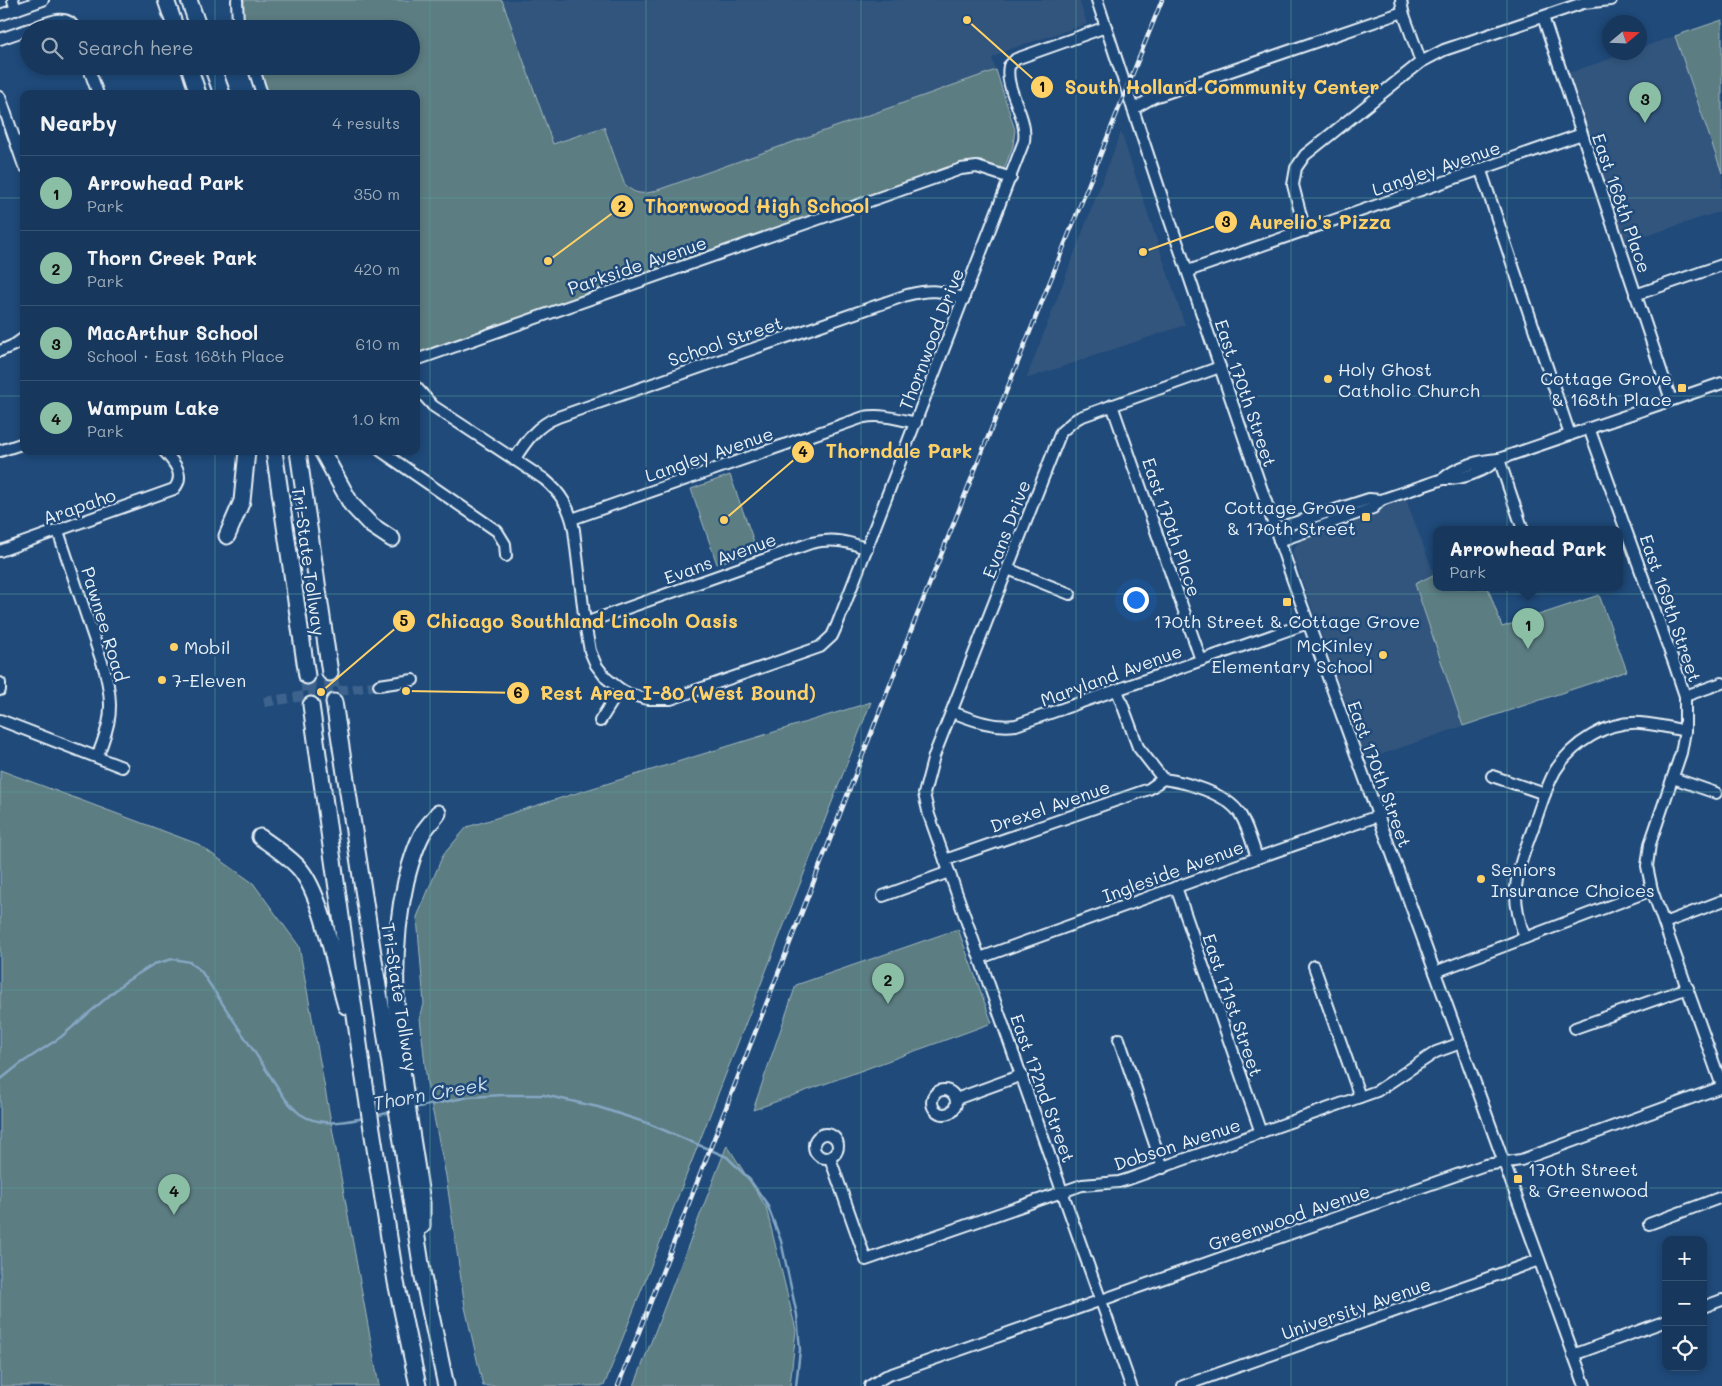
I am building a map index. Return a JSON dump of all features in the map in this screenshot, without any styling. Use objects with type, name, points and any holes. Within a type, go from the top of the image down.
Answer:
[{"type":"highway","points":[[166,0],[173,20]]},
{"type":"highway","points":[[189,0],[196,20]]},
{"type":"highway","points":[[192,75],[197,90]]},
{"type":"highway","points":[[215,75],[221,90]]},
{"type":"highway","points":[[227,536],[242,501],[247,455]]},
{"type":"highway","name":"Tri-State Tollway","points":[[275,455],[307,676]]},
{"type":"highway","name":"Tri-State Tollway","points":[[299,455],[330,673]]},
{"type":"highway","points":[[324,455],[351,504],[371,525],[392,539]]},
{"type":"highway","name":"Tri-State Tollway","points":[[334,702],[397,1066]]},
{"type":"highway","points":[[311,705],[360,1054],[396,1282],[407,1386]]},
{"type":"highway","points":[[438,813],[424,832],[411,862],[402,899],[395,981],[397,1066],[409,1149],[422,1203],[423,1277],[446,1386]]},
{"type":"highway","points":[[260,838],[285,855],[301,869],[314,893],[360,1054]]},
{"type":"highway","points":[[396,1282],[418,1386]]},
{"type":"street","points":[[0,15],[15,5],[44,0]]},
{"type":"street","points":[[237,0],[238,20]]},
{"type":"street","name":"East 170th Street","points":[[1097,0],[1275,530],[1585,1386]]},
{"type":"street","points":[[1401,0],[1403,12],[1421,62]]},
{"type":"street","points":[[1305,231],[1294,185],[1296,168],[1305,155],[1421,62],[1444,50],[1542,17],[1591,2],[1611,0]]},
{"type":"street","points":[[1133,109],[1154,97],[1403,12]]},
{"type":"street","name":"East 168th Place","points":[[1542,17],[1671,400]]},
{"type":"street","points":[[1011,178],[1025,135],[1025,128],[1009,78],[1008,72],[1012,62],[1106,27]]},
{"type":"street","points":[[0,39],[20,32]]},
{"type":"street","points":[[91,75],[97,90]]},
{"type":"street","points":[[256,75],[261,90]]},
{"type":"street","points":[[0,97],[20,154]]},
{"type":"street","name":"Langley Avenue","points":[[1188,271],[1582,134]]},
{"type":"street","name":"Parkside Avenue","points":[[420,359],[961,169],[977,166],[1011,178]]},
{"type":"street","points":[[1480,171],[1570,435]]},
{"type":"street","name":"Thornwood Drive","points":[[620,689],[647,699],[672,698],[820,647],[828,640],[834,631],[867,549],[1011,178]]},
{"type":"street","points":[[1636,295],[1722,265]]},
{"type":"street","name":"School Street","points":[[514,460],[528,438],[537,429],[558,417],[907,295],[929,290],[940,291],[964,299]]},
{"type":"street","points":[[0,350],[20,340]]},
{"type":"street","name":"Evans Drive","points":[[925,800],[924,794],[927,778],[934,756],[1061,432],[1074,420],[1220,367]]},
{"type":"street","points":[[1275,530],[1369,499],[1381,500],[1443,478],[1453,479],[1490,467],[1499,459],[1722,383]]},
{"type":"street","points":[[420,391],[433,406],[553,486],[565,501],[572,519],[590,651],[596,665],[606,678],[620,689],[600,720]]},
{"type":"street","name":"East 170th Place","points":[[1112,405],[1202,660]]},
{"type":"street","name":"Langley Avenue","points":[[572,519],[864,417],[887,416],[916,423]]},
{"type":"street","name":"East 169th Street","points":[[1589,428],[1685,696],[1686,731],[1673,778],[1652,835],[1647,866],[1652,890],[1722,1086]]},
{"type":"street","points":[[0,451],[20,444]]},
{"type":"street","name":"Arapaho","points":[[0,551],[168,492],[177,485],[180,475],[168,455]]},
{"type":"street","points":[[388,455],[496,531],[505,544],[506,556]]},
{"type":"street","points":[[1499,459],[1522,526]]},
{"type":"street","points":[[1279,541],[1373,508],[1381,500]]},
{"type":"street","name":"Pawnee Road","points":[[58,531],[109,687],[111,701],[110,721],[97,757]]},
{"type":"street","name":"Evans Avenue","points":[[585,623],[822,540],[841,540],[867,549]]},
{"type":"street","points":[[1008,570],[1070,594]]},
{"type":"street","name":"Maryland Avenue","points":[[952,712],[990,725],[1007,726],[1026,722],[1308,622]]},
{"type":"street","points":[[379,684],[413,680]]},
{"type":"street","points":[[0,683],[0,690]]},
{"type":"street","points":[[1685,696],[1722,683]]},
{"type":"street","points":[[1117,690],[1138,747],[1163,779],[1194,786],[1230,804],[1243,820],[1257,858]]},
{"type":"street","points":[[0,720],[122,767]]},
{"type":"street","points":[[1525,938],[1516,910],[1515,888],[1520,862],[1545,794],[1556,770],[1566,757],[1583,741],[1601,731],[1614,727],[1639,723],[1686,731]]},
{"type":"street","points":[[1492,776],[1545,794]]},
{"type":"street","points":[[1673,778],[1716,793]]},
{"type":"street","name":"Drexel Avenue","points":[[945,860],[1149,790],[1163,779]]},
{"type":"street","name":"East 172nd Street","points":[[925,800],[1131,1386]]},
{"type":"street","name":"Ingleside Avenue","points":[[980,958],[1378,816]]},
{"type":"street","points":[[883,896],[949,872]]},
{"type":"street","name":"East 171st Street","points":[[1176,888],[1260,1133]]},
{"type":"street","points":[[1435,972],[1652,890]]},
{"type":"street","points":[[1664,923],[1722,901]]},
{"type":"street","points":[[1314,966],[1360,1097]]},
{"type":"street","points":[[1575,1028],[1688,988]]},
{"type":"street","points":[[1119,1039],[1163,1168]]},
{"type":"street","name":"Dobson Avenue","points":[[830,1158],[866,1260],[1063,1192],[1089,1184],[1119,1182],[1163,1168],[1360,1097],[1384,1088],[1436,1052],[1461,1044]]},
{"type":"street","points":[[956,1099],[1022,1075]]},
{"type":"street","name":"Greenwood Avenue","points":[[870,1386],[886,1376],[1485,1165],[1521,1160],[1722,1086]]},
{"type":"street","points":[[1649,1224],[1722,1198]]},
{"type":"street","name":"University Avenue","points":[[1183,1386],[1539,1260]]},
{"type":"street","points":[[1707,1306],[1722,1300]]},
{"type":"street","points":[[1573,1354],[1662,1322]]},
{"type":"shaded area","points":[[244,0],[1079,0],[1087,24],[1007,50],[992,58],[1015,130],[1013,146],[1004,169],[981,161],[964,162],[420,352],[420,90],[266,90],[262,75],[420,75],[420,20],[244,20]]},
{"type":"shaded area","points":[[1675,36],[1722,173],[1722,211],[1624,243],[1568,73],[1606,60],[1647,60],[1647,46]]},
{"type":"shaded area","points":[[1121,132],[1185,325],[1026,379]]},
{"type":"shaded area","name":"McKinley Elementary School","points":[[1406,499],[1433,571],[1433,575],[1415,584],[1463,726],[1366,760],[1292,552],[1300,540]]},
{"type":"green space","points":[[244,0],[502,0],[553,144],[604,127],[624,183],[633,191],[640,193],[652,192],[996,70],[1015,130],[1013,146],[1004,169],[981,161],[964,162],[420,352],[420,90],[266,90],[262,75],[420,75],[420,20],[244,20]]},
{"type":"green space","points":[[1722,20],[1722,173],[1675,36]]},
{"type":"green space","points":[[730,475],[757,550],[717,564],[691,489]]},
{"type":"green space","points":[[1433,575],[1433,591],[1489,591],[1502,627],[1599,595],[1627,671],[1463,726],[1415,584]]},
{"type":"green space","points":[[871,702],[604,1386],[483,1386],[465,1307],[446,1176],[427,1083],[420,1018],[424,1004],[417,917],[443,855],[467,827]]},
{"type":"green space","points":[[0,770],[198,844],[253,883],[299,946],[379,1386],[0,1386]]},
{"type":"green space","points":[[958,929],[992,1023],[753,1110],[796,985]]},
{"type":"green space","points":[[727,1145],[766,1207],[796,1330],[790,1386],[634,1386]]},
{"type":"waterway","name":"Thorn Creek","points":[[0,1080],[20,1064],[61,1037],[125,982],[154,964],[173,959],[190,962],[201,971],[286,1100],[300,1114],[315,1121],[323,1122],[339,1122],[364,1118]]},
{"type":"waterway","name":"Thorn Creek","points":[[414,1108],[469,1097],[544,1095],[598,1107],[647,1123],[727,1157],[750,1180],[767,1204],[781,1241],[797,1315],[800,1350],[796,1386]]},
{"type":"waterway","name":"Thorn Creek","points":[[375,1116],[391,1112]]},
{"type":"tunnel","points":[[330,673],[334,702]]},
{"type":"tunnel","points":[[307,676],[311,705]]},
{"type":"tunnel","points":[[264,702],[379,685]]},
{"type":"railway","points":[[618,1386],[914,623],[1162,0]]},
{"type":"place","name":"South Holland Community Center","points":[[967,20]]},
{"type":"place","name":"MacArthur School","points":[[1645,123]]},
{"type":"place","name":"Aurelio's Pizza","points":[[1143,252]]},
{"type":"place","name":"Thornwood High School","points":[[548,261]]},
{"type":"place","name":"Holy Ghost Catholic Church","points":[[1328,379]]},
{"type":"place","name":"Cottage Grove & 168th Place","points":[[1682,388]]},
{"type":"place","name":"Cottage Grove & 170th Street","points":[[1366,517]]},
{"type":"place","name":"Thorndale Park","points":[[724,520]]},
{"type":"place","name":"170th Street & Cottage Grove","points":[[1287,602]]},
{"type":"place","name":"Mobil","points":[[174,647]]},
{"type":"place","name":"Arrowhead Park","points":[[1528,649]]},
{"type":"place","name":"McKinley Elementary School","points":[[1383,655]]},
{"type":"place","name":"7-Eleven","points":[[162,680]]},
{"type":"place","name":"Rest Area I-80 (West Bound)","points":[[406,691]]},
{"type":"place","name":"Chicago Southland Lincoln Oasis","points":[[321,692]]},
{"type":"place","name":"Seniors Insurance Choices","points":[[1481,879]]},
{"type":"place","name":"Thorn Creek Park","points":[[888,1004]]},
{"type":"place","name":"170th Street & Greenwood","points":[[1518,1179]]},
{"type":"place","name":"Wampum Lake","points":[[174,1215]]}]
